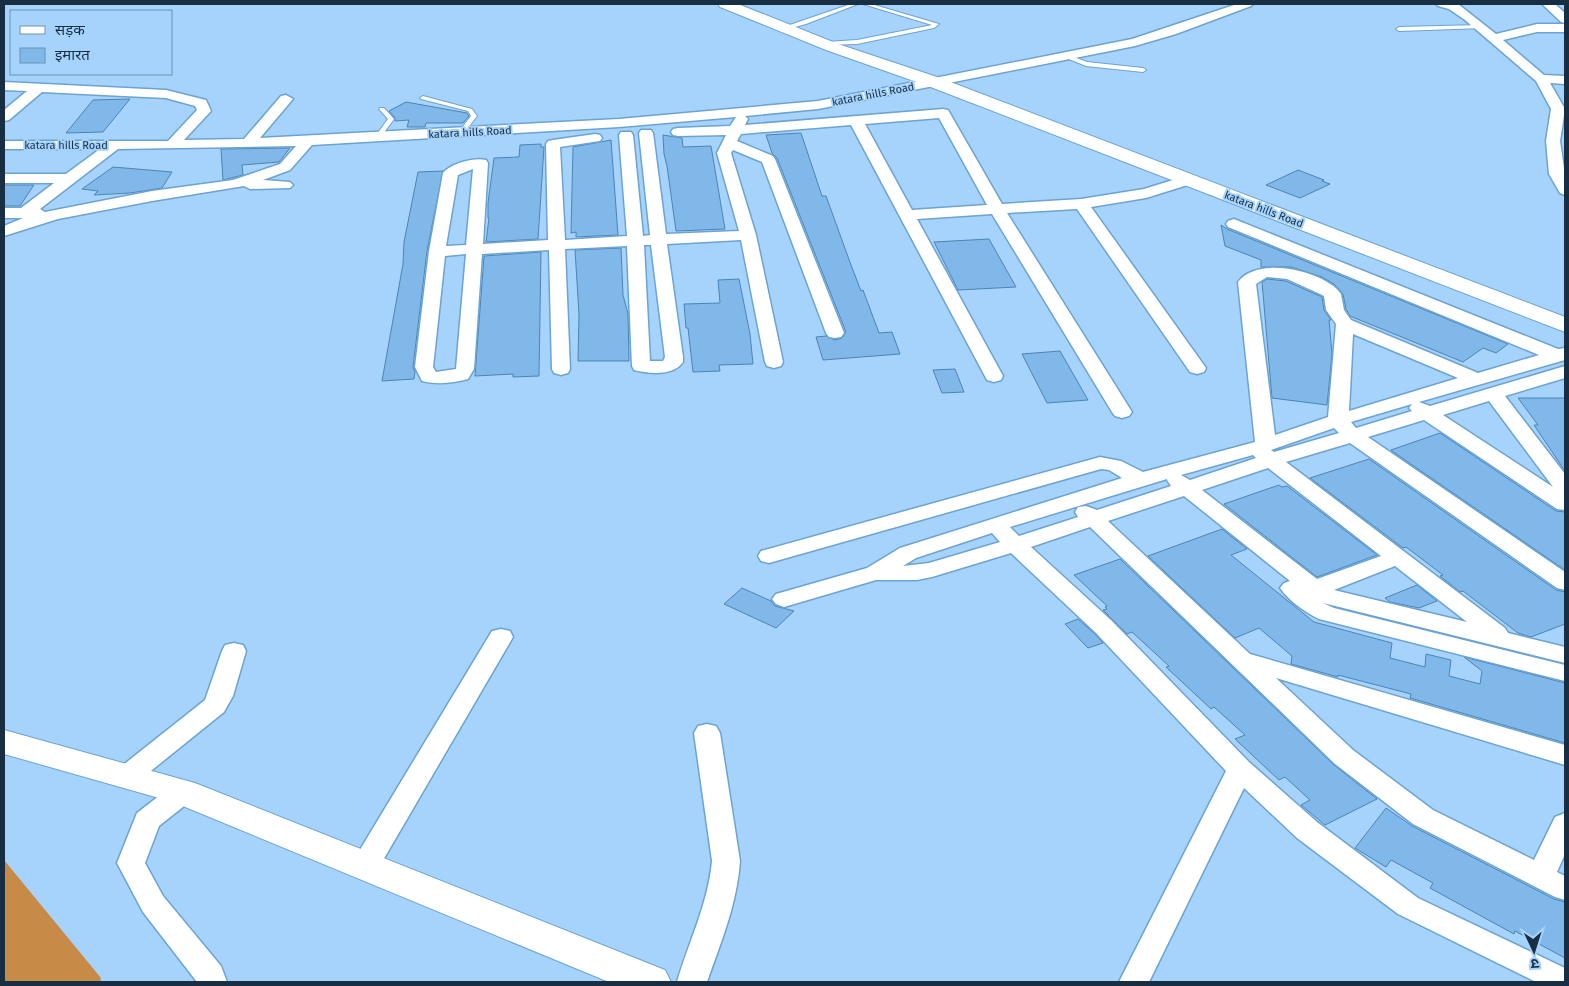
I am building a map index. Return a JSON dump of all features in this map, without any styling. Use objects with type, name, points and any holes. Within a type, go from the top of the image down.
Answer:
[{"type":"main road","name":"katara hills Road","points":[[725,4],[826,44],[934,82],[1565,325]]},
{"type":"main road","points":[[4,742],[182,792],[651,982]]},
{"type":"street","name":"katara hills Road","points":[[4,145],[172,145],[308,141],[619,123],[818,105],[1066,56],[1172,32],[1247,4]]},
{"type":"street","points":[[1548,4],[1565,19]]},
{"type":"street","points":[[1449,5],[1494,38],[1541,79],[1558,109],[1553,141],[1557,174],[1565,190]]},
{"type":"street","points":[[1494,38],[1537,28],[1565,28]]},
{"type":"street","points":[[82,90],[94,79]]},
{"type":"street","points":[[1541,79],[1565,80]]},
{"type":"street","points":[[4,86],[166,94],[201,103],[204,111],[172,145]]},
{"type":"street","points":[[4,117],[38,88]]},
{"type":"street","points":[[248,143],[286,99]]},
{"type":"street","points":[[745,112],[724,153],[748,235],[774,362]]},
{"type":"street","points":[[561,369],[553,144],[646,133],[733,136],[856,120],[944,113],[997,210],[1122,412]]},
{"type":"street","points":[[856,120],[994,376]]},
{"type":"street","points":[[626,134],[635,239],[641,366],[659,366],[671,365],[674,362],[646,133]]},
{"type":"street","points":[[733,136],[768,160],[835,333]]},
{"type":"street","points":[[4,213],[30,216],[58,214],[152,196],[236,184],[285,167],[308,141]]},
{"type":"street","points":[[4,231],[30,216],[69,180],[115,145]]},
{"type":"street","points":[[481,163],[475,248],[465,368],[461,375],[438,378],[429,377],[424,367],[437,251],[451,174],[467,166],[481,163]]},
{"type":"street","points":[[236,184],[283,188],[291,174],[285,167]]},
{"type":"street","points":[[4,178],[69,180]]},
{"type":"street","points":[[906,215],[1080,204],[1146,193],[1189,180]]},
{"type":"street","points":[[1080,204],[1197,368]]},
{"type":"street","points":[[1234,224],[1560,362]]},
{"type":"street","points":[[437,251],[635,239],[748,235]]},
{"type":"street","points":[[1476,379],[1345,324],[1334,310],[1332,294],[1326,288],[1267,272],[1257,275],[1247,282],[1262,454],[1390,560],[1503,638]]},
{"type":"street","points":[[1345,324],[1345,427]]},
{"type":"street","points":[[784,599],[875,573],[932,570],[1015,545],[1094,519],[1175,484],[1345,427],[1406,399],[1476,379],[1560,362]]},
{"type":"street","points":[[1345,427],[1428,413],[1493,393],[1560,362]]},
{"type":"street","points":[[1493,393],[1565,488]]},
{"type":"street","points":[[1406,399],[1565,504]]},
{"type":"street","points":[[1345,427],[1565,583]]},
{"type":"street","points":[[769,556],[1100,463],[1114,465],[1141,480],[1175,484],[1321,594],[1565,655]]},
{"type":"street","points":[[875,573],[908,552],[1141,480]]},
{"type":"street","points":[[1175,484],[1315,608],[1327,614],[1565,673]]},
{"type":"street","points":[[1072,500],[1244,660],[1344,757],[1423,817],[1553,883],[1565,824]]},
{"type":"street","points":[[936,509],[961,536]]},
{"type":"street","points":[[996,525],[1104,627],[1240,769],[1307,830],[1408,906],[1565,982]]},
{"type":"street","points":[[1314,589],[1390,560]]},
{"type":"street","points":[[365,866],[500,637]]},
{"type":"street","points":[[127,776],[215,706],[234,651]]},
{"type":"street","points":[[1244,660],[1565,755]]},
{"type":"street","points":[[692,982],[726,877],[726,861],[707,732]]},
{"type":"street","points":[[1134,982],[1240,769]]},
{"type":"street","points":[[182,792],[147,820],[131,863],[153,904],[210,975],[212,982]]},
{"type":"lane","points":[[784,28],[804,23],[856,4]]},
{"type":"lane","points":[[826,44],[857,42],[934,26],[936,24],[866,4]]},
{"type":"lane","points":[[1399,28],[1481,28]]},
{"type":"lane","points":[[1066,56],[1086,64],[1143,70]]},
{"type":"lane","points":[[423,98],[470,110],[474,116],[461,133]]},
{"type":"lane","points":[[378,137],[391,119],[382,109]]},
{"type":"shaded area","points":[[4,860],[101,978],[100,982],[4,982]]},
{"type":"building","points":[[130,99],[103,132],[66,133],[93,100]]},
{"type":"building","points":[[406,102],[467,113],[469,116],[463,123],[426,123],[425,127],[407,127],[409,120],[395,121],[395,118],[389,111]]},
{"type":"building","points":[[801,133],[822,196],[826,196],[861,291],[863,290],[879,333],[892,332],[900,354],[823,360],[816,337],[826,336],[835,340],[842,338],[846,332],[777,158],[772,153],[766,135]]},
{"type":"building","points":[[663,135],[682,138],[683,147],[711,146],[725,229],[676,231],[664,154]]},
{"type":"building","points":[[611,140],[618,235],[576,237],[576,232],[571,233],[573,147]]},
{"type":"building","points":[[541,144],[541,147],[544,147],[538,239],[486,242],[489,218],[488,203],[494,158],[519,157],[520,145]]},
{"type":"building","points":[[290,148],[279,162],[242,165],[243,175],[223,180],[221,149]]},
{"type":"building","points":[[113,167],[172,172],[162,188],[130,193],[94,195],[98,191],[82,189]]},
{"type":"building","points":[[1298,170],[1330,184],[1300,198],[1266,185]]},
{"type":"building","points":[[443,171],[427,251],[413,367],[415,372],[414,379],[382,381],[403,264],[404,242],[418,172]]},
{"type":"building","points":[[4,185],[34,185],[20,206],[4,206]]},
{"type":"building","points":[[1221,225],[1508,344],[1496,353],[1483,348],[1463,362],[1350,316],[1346,309],[1343,294],[1334,284],[1322,277],[1291,267],[1261,267],[1261,260],[1225,246]]},
{"type":"building","points":[[989,239],[1016,287],[958,290],[934,242]]},
{"type":"building","points":[[621,248],[623,295],[628,314],[629,361],[578,361],[579,314],[575,250]]},
{"type":"building","points":[[541,252],[539,376],[513,377],[513,374],[475,376],[484,256]]},
{"type":"building","points":[[739,279],[750,334],[753,364],[719,365],[720,371],[693,372],[684,304],[720,303],[718,280]]},
{"type":"building","points":[[1267,279],[1286,281],[1322,297],[1324,310],[1331,320],[1329,320],[1332,354],[1327,405],[1272,398],[1262,282]]},
{"type":"building","points":[[1060,351],[1088,400],[1047,403],[1022,354]]},
{"type":"building","points":[[955,369],[964,392],[942,393],[933,370]]},
{"type":"building","points":[[1518,398],[1565,398],[1565,471],[1534,425],[1538,425]]},
{"type":"building","points":[[1440,433],[1556,511],[1565,512],[1565,570],[1391,450]]},
{"type":"building","points":[[1369,459],[1556,590],[1565,592],[1565,624],[1531,637],[1518,633],[1463,591],[1460,592],[1440,576],[1443,575],[1406,547],[1403,548],[1310,478]]},
{"type":"building","points":[[1279,485],[1282,487],[1287,486],[1377,555],[1317,577],[1224,504]]},
{"type":"building","points":[[1222,529],[1247,549],[1231,555],[1314,622],[1392,643],[1390,658],[1425,667],[1426,654],[1451,660],[1449,676],[1480,684],[1482,671],[1464,657],[1565,683],[1565,743],[1410,698],[1411,694],[1291,664],[1292,656],[1259,628],[1235,638],[1148,556]]},
{"type":"building","points":[[1120,559],[1334,765],[1377,799],[1325,825],[1301,805],[1310,800],[1285,777],[1279,780],[1235,739],[1245,735],[1214,707],[1211,709],[1132,632],[1127,634],[1103,610],[1107,609],[1105,607],[1107,606],[1074,575]]},
{"type":"building","points":[[1417,585],[1437,601],[1419,608],[1390,602],[1385,598]]},
{"type":"building","points":[[742,588],[771,601],[775,606],[794,611],[776,628],[724,604]]},
{"type":"building","points":[[1078,619],[1103,643],[1088,648],[1065,624]]},
{"type":"building","points":[[1386,808],[1412,826],[1554,899],[1565,902],[1565,958],[1515,931],[1514,934],[1430,888],[1433,883],[1391,860],[1386,867],[1355,848]]}]
